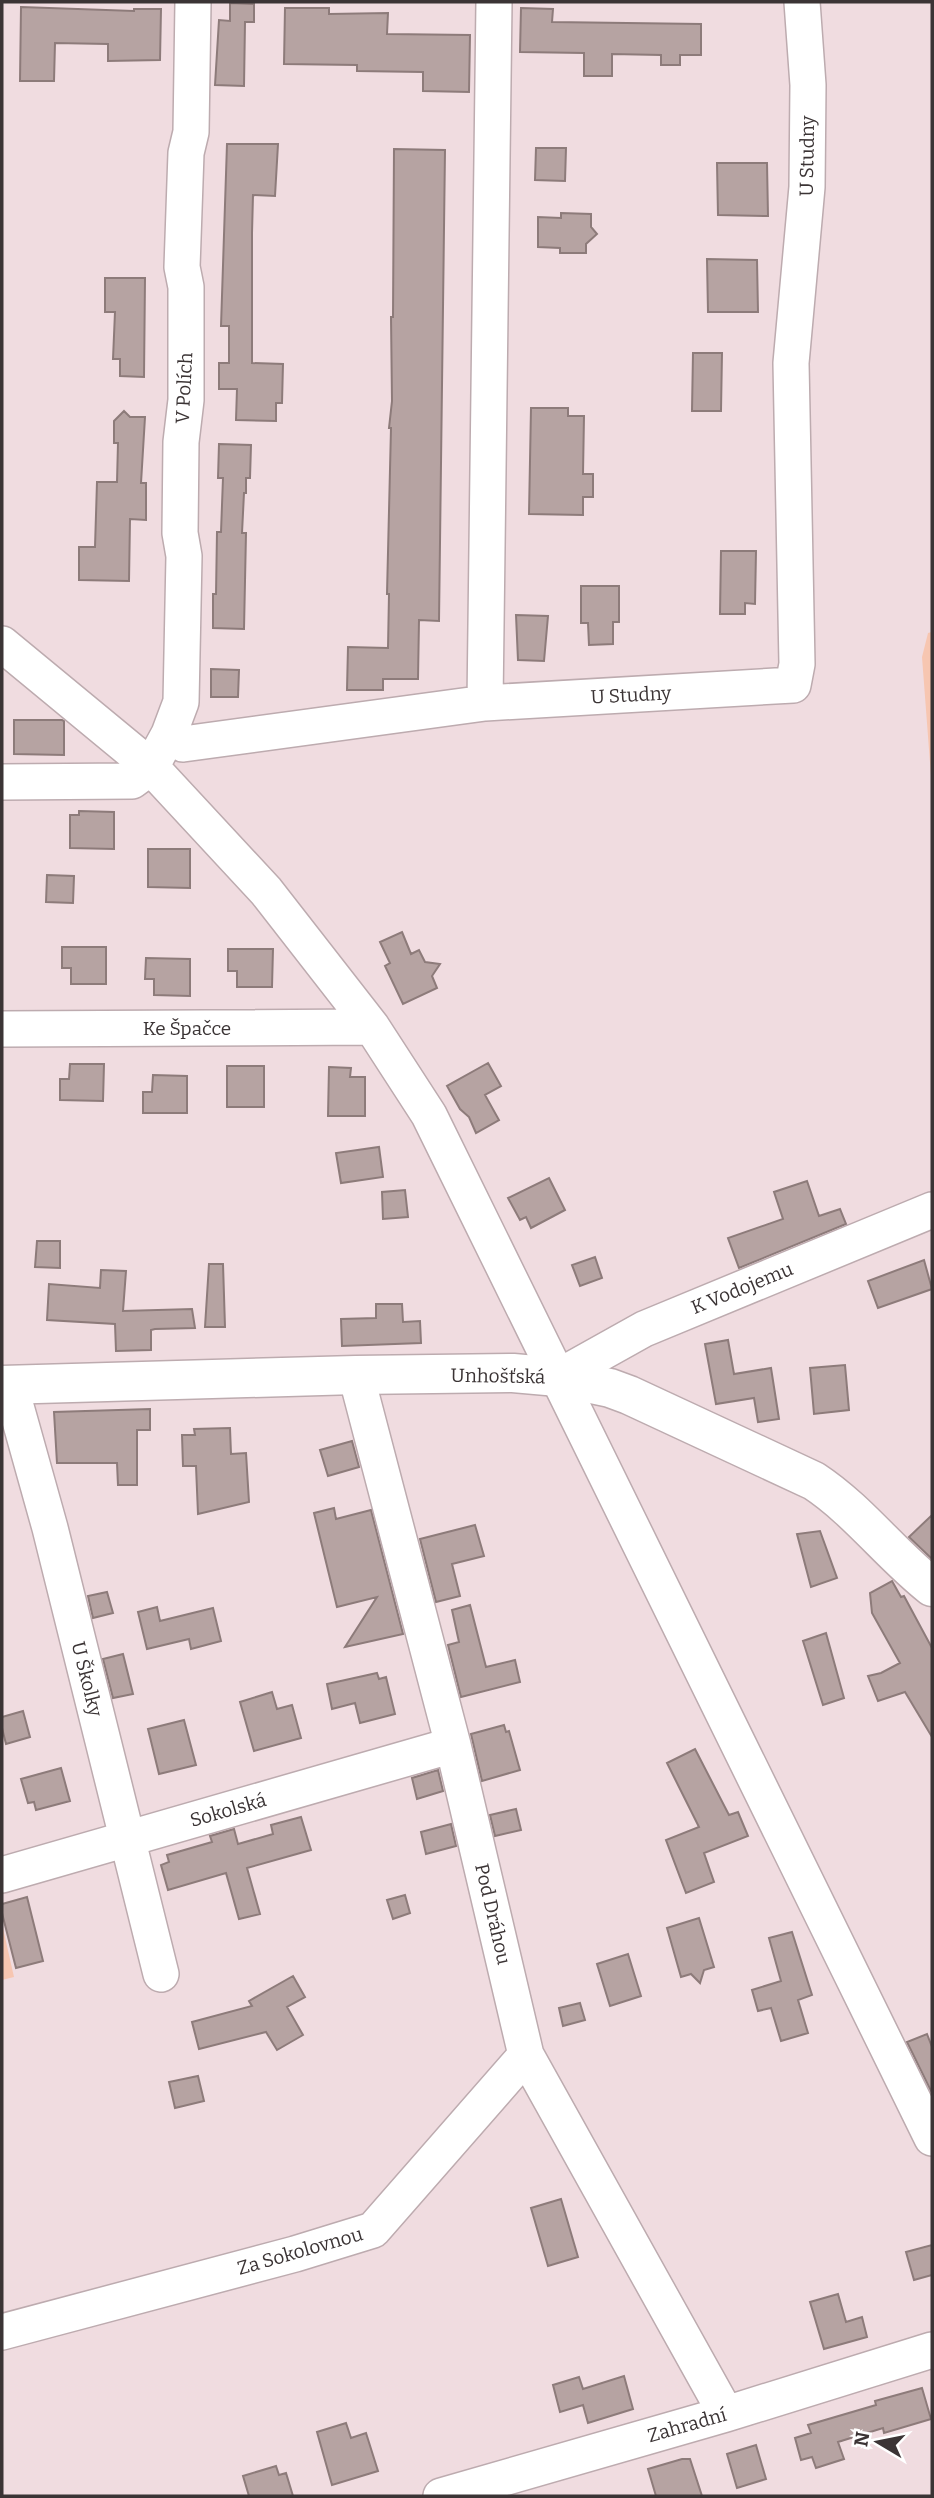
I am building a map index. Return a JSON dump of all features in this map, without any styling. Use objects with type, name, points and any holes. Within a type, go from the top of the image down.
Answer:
[{"type":"main road","name":"Unhošťská","points":[[6,1385],[513,1373],[558,1377],[610,1388],[814,1481],[831,1492],[910,1570],[932,1587]]},
{"type":"street","name":"V Polích","points":[[151,767],[169,734],[181,702],[184,556],[180,533],[181,442],[186,400],[186,287],[182,267],[186,153],[191,132],[192,2]]},
{"type":"street","points":[[169,734],[183,744],[485,703],[495,2]]},
{"type":"street","name":"U Studny","points":[[485,703],[793,685],[797,664],[791,363],[807,174],[808,85],[802,2]]},
{"type":"street","points":[[2,644],[151,767],[266,891],[372,1027],[429,1115],[932,2138]]},
{"type":"street","points":[[2,782],[132,781],[151,767]]},
{"type":"street","name":"Ke Špačce","points":[[2,1029],[372,1027]]},
{"type":"street","name":"K Vodojemu","points":[[558,1377],[644,1329],[932,1210]]},
{"type":"street","name":"Pod Dráhou","points":[[356,1375],[453,1745],[526,2055],[726,2414]]},
{"type":"street","name":"U Školky","points":[[6,1385],[53,1542],[161,1974]]},
{"type":"street","name":"Sokolská","points":[[2,1875],[453,1745]]},
{"type":"street","name":"Za Sokolovnou","points":[[2,2332],[295,2254],[373,2230],[526,2055]]},
{"type":"street","name":"Zahradní","points":[[441,2496],[726,2414],[932,2350]]},
{"type":"shaded area","points":[[932,632],[932,789],[922,657],[928,633]]},
{"type":"shaded area","points":[[2,1924],[14,1977],[2,1980]]},
{"type":"building","points":[[230,3],[254,4],[254,22],[245,22],[244,86],[215,85],[219,20],[230,21]]},
{"type":"building","points":[[21,7],[134,11],[161,9],[160,60],[108,61],[108,44],[55,43],[54,81],[20,81]]},
{"type":"building","points":[[285,8],[329,8],[329,14],[388,13],[387,34],[470,35],[469,92],[423,91],[423,72],[357,71],[357,65],[284,64]]},
{"type":"building","points":[[521,8],[553,9],[552,22],[701,24],[701,55],[680,55],[680,65],[661,65],[661,55],[612,54],[612,76],[584,76],[584,53],[520,52]]},
{"type":"building","points":[[227,144],[278,144],[275,196],[253,195],[252,233],[252,363],[283,364],[282,403],[276,403],[276,421],[236,420],[237,389],[219,389],[219,363],[229,363],[229,326],[221,326]]},
{"type":"building","points":[[536,148],[566,148],[565,181],[535,180]]},
{"type":"building","points":[[394,149],[445,150],[439,621],[419,620],[418,679],[383,679],[383,690],[347,690],[348,647],[388,648]]},
{"type":"building","points":[[717,163],[767,163],[768,216],[718,215]]},
{"type":"building","points":[[561,213],[591,214],[591,227],[597,234],[586,244],[586,253],[560,253],[560,248],[538,247],[538,217],[561,218]]},
{"type":"building","points":[[707,259],[757,260],[758,312],[708,312]]},
{"type":"building","points":[[105,278],[145,278],[144,377],[120,376],[120,359],[113,359],[115,312],[105,312]]},
{"type":"building","points":[[693,353],[722,353],[721,411],[692,411]]},
{"type":"building","points":[[531,408],[568,408],[568,416],[584,416],[583,474],[593,474],[593,497],[583,497],[583,515],[529,514]]},
{"type":"building","points":[[124,411],[130,417],[145,417],[141,483],[146,483],[146,520],[130,519],[129,581],[79,580],[79,547],[95,547],[97,482],[117,482],[118,443],[114,443],[114,421]]},
{"type":"building","points":[[219,444],[251,445],[250,478],[246,478],[242,533],[246,533],[244,629],[213,628],[217,532],[221,532],[223,478],[218,478]]},
{"type":"building","points":[[721,551],[756,551],[755,604],[745,603],[745,614],[720,614]]},
{"type":"building","points":[[581,586],[619,586],[619,622],[613,622],[613,644],[589,645],[588,623],[581,623]]},
{"type":"building","points":[[516,615],[548,616],[544,661],[518,660]]},
{"type":"building","points":[[211,669],[239,670],[238,697],[211,697]]},
{"type":"building","points":[[14,720],[64,721],[64,755],[14,754]]},
{"type":"building","points":[[79,811],[114,812],[114,849],[70,848],[70,815],[79,815]]},
{"type":"building","points":[[148,849],[190,849],[190,888],[148,887]]},
{"type":"building","points":[[47,875],[74,876],[73,903],[46,902]]},
{"type":"building","points":[[402,932],[411,954],[419,950],[425,962],[440,964],[432,976],[437,988],[403,1004],[385,966],[390,963],[380,942]]},
{"type":"building","points":[[62,947],[106,947],[106,984],[71,984],[71,968],[62,968]]},
{"type":"building","points":[[228,949],[273,949],[272,987],[237,987],[237,971],[228,971]]},
{"type":"building","points":[[146,958],[190,959],[190,996],[154,995],[154,979],[145,979]]},
{"type":"building","points":[[488,1063],[501,1086],[485,1095],[499,1120],[476,1133],[469,1117],[460,1109],[447,1086]]},
{"type":"building","points":[[70,1064],[104,1064],[103,1101],[60,1100],[60,1079],[69,1079]]},
{"type":"building","points":[[227,1066],[264,1066],[264,1107],[227,1107]]},
{"type":"building","points":[[329,1067],[351,1068],[350,1077],[365,1077],[365,1116],[328,1116]]},
{"type":"building","points":[[153,1075],[187,1076],[187,1113],[143,1113],[143,1092],[152,1092]]},
{"type":"building","points":[[379,1147],[383,1177],[341,1183],[336,1153]]},
{"type":"building","points":[[549,1178],[565,1210],[531,1228],[526,1217],[520,1220],[508,1198]]},
{"type":"building","points":[[807,1181],[819,1216],[840,1209],[846,1224],[739,1268],[728,1238],[783,1219],[774,1192]]},
{"type":"building","points":[[405,1190],[408,1217],[383,1219],[382,1192]]},
{"type":"building","points":[[37,1241],[60,1241],[60,1268],[35,1267]]},
{"type":"building","points":[[595,1257],[602,1278],[580,1286],[572,1265]]},
{"type":"building","points":[[924,1260],[932,1289],[878,1308],[868,1281]]},
{"type":"building","points":[[209,1264],[223,1264],[225,1327],[205,1327]]},
{"type":"building","points":[[101,1270],[126,1271],[123,1311],[192,1309],[195,1328],[151,1330],[151,1350],[116,1351],[115,1324],[47,1320],[49,1284],[100,1288]]},
{"type":"building","points":[[376,1304],[402,1304],[403,1322],[420,1321],[421,1343],[342,1346],[341,1319],[376,1318]]},
{"type":"building","points":[[728,1340],[734,1374],[771,1368],[779,1419],[758,1422],[754,1398],[716,1404],[705,1344]]},
{"type":"building","points":[[845,1365],[849,1410],[814,1414],[810,1368]]},
{"type":"building","points":[[150,1409],[150,1430],[137,1430],[137,1485],[118,1485],[117,1463],[57,1463],[54,1412]]},
{"type":"building","points":[[230,1428],[231,1454],[246,1453],[249,1502],[198,1514],[196,1466],[183,1466],[182,1435],[195,1435],[194,1429]]},
{"type":"building","points":[[352,1441],[359,1467],[328,1476],[320,1450]]},
{"type":"building","points":[[334,1508],[336,1519],[371,1510],[403,1634],[345,1647],[377,1597],[337,1607],[314,1513]]},
{"type":"building","points":[[932,1515],[932,1559],[909,1537]]},
{"type":"building","points":[[475,1525],[484,1556],[452,1564],[460,1596],[436,1602],[420,1539]]},
{"type":"building","points":[[820,1531],[837,1578],[811,1587],[797,1534]]},
{"type":"building","points":[[892,1581],[901,1597],[904,1596],[932,1648],[932,1737],[905,1692],[878,1701],[868,1676],[881,1673],[900,1663],[872,1613],[870,1593]]},
{"type":"building","points":[[107,1592],[113,1613],[93,1618],[88,1596]]},
{"type":"building","points":[[470,1605],[486,1667],[515,1660],[520,1682],[461,1697],[448,1645],[459,1642],[452,1610]]},
{"type":"building","points":[[157,1607],[160,1621],[213,1608],[221,1641],[191,1649],[189,1639],[147,1649],[138,1612]]},
{"type":"building","points":[[826,1633],[844,1698],[823,1705],[803,1641]]},
{"type":"building","points":[[123,1654],[133,1694],[113,1698],[103,1659]]},
{"type":"building","points":[[377,1673],[379,1679],[386,1677],[395,1714],[360,1723],[355,1703],[332,1709],[327,1684]]},
{"type":"building","points":[[272,1692],[277,1709],[292,1705],[301,1738],[254,1751],[240,1702]]},
{"type":"building","points":[[23,1711],[30,1737],[6,1744],[2,1717]]},
{"type":"building","points":[[184,1720],[196,1765],[159,1774],[148,1729]]},
{"type":"building","points":[[504,1725],[506,1732],[509,1731],[520,1770],[482,1781],[471,1734]]},
{"type":"building","points":[[695,1749],[729,1815],[738,1812],[748,1836],[704,1853],[714,1882],[686,1893],[666,1840],[699,1827],[667,1763]]},
{"type":"building","points":[[61,1768],[70,1801],[36,1810],[34,1802],[28,1803],[21,1779]]},
{"type":"building","points":[[438,1770],[443,1791],[417,1799],[412,1778]]},
{"type":"building","points":[[516,1809],[521,1830],[495,1836],[490,1815]]},
{"type":"building","points":[[301,1817],[311,1850],[247,1868],[260,1914],[239,1919],[226,1873],[168,1890],[161,1865],[169,1862],[167,1855],[212,1842],[210,1836],[234,1829],[238,1844],[273,1834],[271,1825]]},
{"type":"building","points":[[451,1824],[456,1846],[426,1854],[421,1832]]},
{"type":"building","points":[[405,1895],[410,1913],[393,1919],[387,1900]]},
{"type":"building","points":[[27,1897],[43,1961],[16,1968],[2,1904]]},
{"type":"building","points":[[699,1918],[714,1967],[704,1970],[700,1983],[691,1974],[681,1977],[667,1928]]},
{"type":"building","points":[[792,1932],[812,1995],[798,2000],[808,2033],[781,2041],[771,2008],[758,2011],[752,1990],[781,1981],[769,1938]]},
{"type":"building","points":[[628,1954],[641,1996],[610,2006],[597,1964]]},
{"type":"building","points":[[293,1976],[305,1997],[287,2007],[303,2035],[277,2050],[266,2032],[199,2049],[192,2022],[252,2006],[249,2001]]},
{"type":"building","points":[[580,2003],[585,2020],[563,2026],[559,2008]]},
{"type":"building","points":[[927,2034],[932,2047],[932,2093],[907,2042]]},
{"type":"building","points":[[198,2076],[204,2101],[175,2108],[169,2082]]},
{"type":"building","points":[[561,2199],[578,2257],[548,2266],[531,2208]]},
{"type":"building","points":[[932,2245],[932,2275],[914,2280],[906,2252]]},
{"type":"building","points":[[838,2294],[846,2322],[862,2317],[867,2337],[824,2349],[810,2302]]},
{"type":"building","points":[[624,2376],[633,2409],[588,2423],[583,2405],[560,2412],[553,2385],[579,2377],[583,2389]]},
{"type":"building","points":[[922,2388],[931,2419],[884,2433],[883,2428],[838,2442],[844,2459],[816,2468],[812,2457],[801,2460],[795,2438],[811,2433],[808,2425],[876,2405],[875,2401]]},
{"type":"building","points":[[346,2423],[351,2438],[366,2433],[378,2471],[332,2485],[317,2432]]},
{"type":"building","points":[[756,2445],[766,2479],[737,2488],[727,2454]]},
{"type":"building","points":[[690,2459],[702,2496],[656,2496],[648,2469]]},
{"type":"building","points":[[276,2466],[279,2475],[286,2473],[293,2496],[249,2496],[243,2476]]}]
